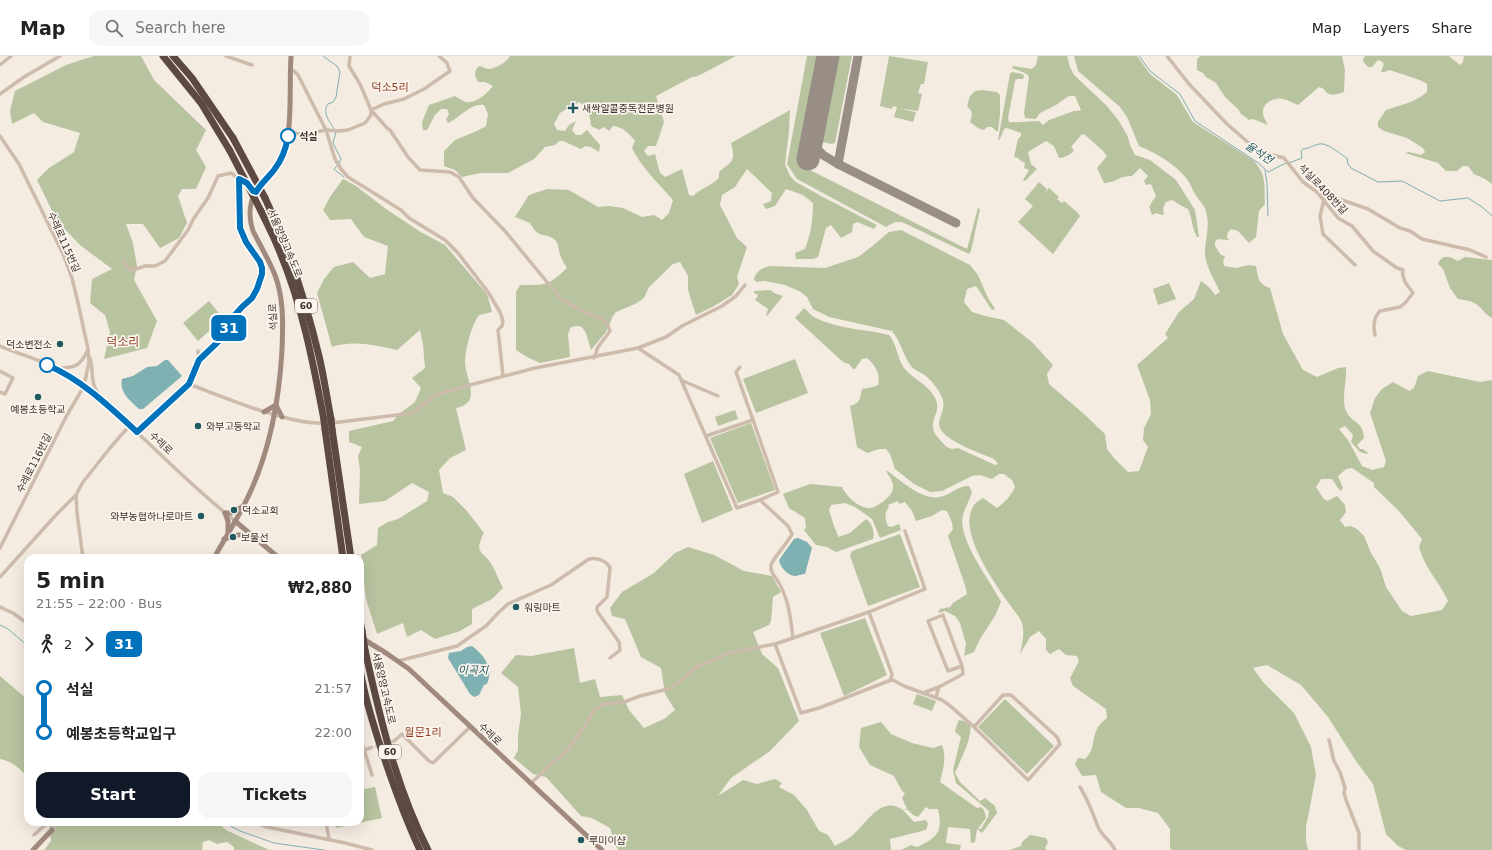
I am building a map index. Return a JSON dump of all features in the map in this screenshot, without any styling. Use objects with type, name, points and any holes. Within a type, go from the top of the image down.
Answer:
[{"type":"highway","name":"서울양양고속도로","points":[[163,56],[201,103],[230,151],[279,250],[302,318],[327,419],[350,554]]},
{"type":"highway","name":"서울양양고속도로","points":[[174,56],[192,78],[233,138],[276,222],[294,266],[320,358],[327,419]]},
{"type":"highway","name":"서울양양고속도로","points":[[329,429],[343,554]]},
{"type":"highway","name":"서울양양고속도로","points":[[364,646],[379,714],[398,778],[428,850]]},
{"type":"highway","name":"서울양양고속도로","points":[[364,686],[370,713],[384,759],[420,850]]},
{"type":"main road","name":"석실로","points":[[216,554],[244,505],[255,481],[265,453],[279,391],[283,312],[275,275],[250,224],[250,209],[256,192],[282,158],[286,145],[288,131],[291,56]]},
{"type":"main road","points":[[264,412],[276,406],[282,417]]},
{"type":"main road","points":[[228,533],[228,521],[225,513],[234,512],[244,505]]},
{"type":"main road","name":"수레로","points":[[235,521],[274,554]]},
{"type":"main road","points":[[224,539],[238,535],[250,534]]},
{"type":"main road","name":"수레로","points":[[364,636],[398,661],[432,690],[530,784],[602,850]]},
{"type":"main road","points":[[33,850],[52,830]]},
{"type":"street","points":[[0,66],[11,56]]},
{"type":"street","points":[[0,94],[24,77],[60,56]]},
{"type":"street","points":[[226,56],[252,65]]},
{"type":"street","points":[[350,56],[349,66],[360,84],[371,110],[390,130],[408,157],[420,170],[450,172],[459,177],[473,198],[509,236],[561,299],[607,323],[610,331],[598,347],[594,358]]},
{"type":"street","points":[[371,110],[384,104],[404,99],[424,89],[450,71],[448,63],[440,56]]},
{"type":"street","name":"석실로408번길","points":[[1167,56],[1189,84],[1226,124],[1258,151],[1284,158],[1303,182],[1317,192],[1338,218],[1352,226],[1365,243],[1380,257],[1397,268],[1403,270],[1402,275],[1413,294],[1400,307],[1380,311],[1375,320],[1375,335]]},
{"type":"street","points":[[290,70],[294,71],[298,75],[326,130],[335,159],[348,177],[445,240],[458,253],[488,292],[500,312],[502,321],[502,326],[498,330],[503,376]]},
{"type":"street","points":[[288,131],[302,135],[326,130],[348,130],[365,123],[372,115],[371,110]]},
{"type":"street","name":"수레로115번길","points":[[0,136],[19,164],[28,181],[63,254],[72,278],[88,349],[89,362],[84,386]]},
{"type":"street","points":[[124,261],[129,268],[133,270],[145,266],[160,264],[165,261],[188,230],[194,218],[208,198],[218,176],[231,173],[247,183],[253,191],[256,192]]},
{"type":"street","points":[[137,432],[189,384],[199,360],[222,338],[232,318],[252,298],[262,274],[260,262],[246,242],[240,228],[239,179]]},
{"type":"street","points":[[1317,192],[1368,209],[1422,239],[1470,250],[1486,258]]},
{"type":"street","points":[[1324,200],[1320,216],[1323,234],[1355,265]]},
{"type":"street","points":[[189,384],[248,407],[274,415],[316,424],[413,413],[434,396],[451,390],[503,376],[638,348],[666,337],[682,326],[722,306],[736,296],[745,285]]},
{"type":"street","name":"수레로","points":[[0,346],[56,368],[84,386],[130,425],[171,465],[235,521]]},
{"type":"street","points":[[638,348],[679,375],[683,381],[737,508],[778,492],[736,372],[740,367]]},
{"type":"street","points":[[56,368],[67,368],[79,365],[88,349]]},
{"type":"street","points":[[88,349],[94,385],[106,404]]},
{"type":"street","points":[[198,351],[199,360]]},
{"type":"street","points":[[0,372],[13,378],[5,394],[0,392]]},
{"type":"street","points":[[683,381],[718,396]]},
{"type":"street","name":"수레로116번길","points":[[0,548],[67,415],[84,386]]},
{"type":"street","points":[[706,436],[753,420]]},
{"type":"street","points":[[0,577],[76,495],[83,482],[130,425]]},
{"type":"street","points":[[76,495],[82,554]]},
{"type":"street","points":[[760,500],[788,526],[792,534],[788,542],[771,564],[770,570],[782,587],[793,638]]},
{"type":"street","points":[[530,784],[568,749],[585,726],[594,710],[605,704],[624,702],[672,688],[698,666],[729,653],[775,644],[869,612],[925,589],[905,531]]},
{"type":"street","points":[[398,661],[457,646],[486,626],[508,604],[551,585],[589,559],[594,558],[601,560],[609,565],[610,568],[607,597],[597,607],[597,611],[619,642],[620,650],[610,658]]},
{"type":"street","points":[[0,607],[13,613],[24,621]]},
{"type":"street","points":[[869,612],[892,674],[891,679]]},
{"type":"street","points":[[922,693],[939,687],[963,674],[962,666],[943,615],[928,621],[948,671],[962,666]]},
{"type":"street","points":[[775,644],[801,713],[819,708],[891,679],[948,703],[1028,780],[1060,744],[1057,737],[1011,695],[1006,694],[1003,695],[974,727]]},
{"type":"street","points":[[936,697],[939,687]]},
{"type":"street","points":[[394,741],[402,734],[429,761],[433,763],[470,727]]},
{"type":"street","points":[[1329,740],[1334,761],[1340,772],[1345,788],[1344,793],[1346,800],[1359,833],[1359,850]]},
{"type":"street","points":[[370,748],[364,750],[372,775]]},
{"type":"street","points":[[1080,787],[1091,808],[1098,828],[1113,845],[1115,850]]},
{"type":"street","points":[[34,835],[45,826]]},
{"type":"street","points":[[264,826],[372,850]]},
{"type":"street","points":[[326,826],[328,839]]},
{"type":"street","points":[[318,837],[327,831]]},
{"type":"green space","points":[[94,56],[141,56],[154,80],[206,130],[196,150],[206,167],[196,189],[182,189],[178,196],[187,223],[179,238],[160,248],[143,224],[126,224],[133,243],[137,266],[134,280],[157,321],[147,348],[104,359],[110,332],[105,315],[90,303],[92,279],[112,269],[80,245],[57,221],[37,180],[49,168],[74,152],[80,133],[43,122],[34,113],[12,124],[10,111],[15,91],[66,65]]},
{"type":"green space","points":[[510,56],[736,56],[656,96],[664,122],[656,146],[648,146],[644,151],[648,156],[655,154],[660,173],[665,177],[682,169],[689,195],[693,196],[719,178],[719,172],[730,163],[733,158],[731,143],[790,110],[785,164],[790,176],[796,182],[877,225],[874,229],[857,222],[853,224],[852,232],[841,238],[831,225],[826,228],[818,257],[813,259],[796,259],[795,253],[805,249],[807,243],[813,215],[813,203],[803,195],[786,189],[775,206],[766,209],[763,204],[771,201],[772,193],[747,169],[735,187],[722,195],[720,205],[737,238],[747,247],[737,277],[739,284],[732,295],[696,315],[688,290],[688,276],[680,262],[673,264],[649,287],[644,298],[635,304],[616,312],[606,332],[591,350],[586,333],[582,327],[571,327],[568,334],[570,357],[540,363],[516,350],[516,292],[520,285],[536,285],[551,281],[567,268],[561,258],[558,244],[552,237],[539,234],[533,229],[530,223],[515,217],[529,195],[547,189],[569,190],[598,207],[609,206],[623,208],[642,217],[654,215],[662,220],[669,213],[673,200],[640,162],[632,148],[635,141],[630,135],[623,129],[613,126],[609,131],[604,127],[599,130],[591,126],[588,112],[579,102],[560,113],[554,124],[557,130],[565,131],[569,125],[576,121],[572,130],[576,135],[581,135],[587,130],[600,145],[599,152],[591,147],[585,146],[581,149],[563,141],[559,141],[555,145],[545,147],[534,159],[508,173],[480,173],[462,177],[455,170],[444,166],[444,151],[455,140],[486,126],[488,114],[484,105],[474,106],[448,123],[446,119],[449,114],[447,109],[441,109],[435,115],[427,130],[423,130],[422,122],[429,105],[455,96],[466,102],[478,100],[493,86],[485,82],[478,82],[475,74],[477,68],[481,66],[488,69],[494,68],[504,63]]},
{"type":"green space","points":[[807,56],[820,56],[800,165],[967,249],[978,208],[980,209],[971,251],[969,254],[902,222],[895,222],[886,227],[797,179],[787,164]]},
{"type":"green space","points":[[836,56],[852,56],[835,143],[832,144],[822,142],[820,139]]},
{"type":"green space","points":[[889,56],[928,62],[924,84],[921,84],[918,93],[922,94],[918,111],[897,108],[916,112],[913,122],[894,117],[897,107],[893,106],[892,109],[880,106]]},
{"type":"green space","points":[[1038,56],[1067,56],[1074,75],[1106,105],[1119,121],[1128,137],[1135,155],[1150,160],[1176,180],[1195,210],[1199,237],[1195,234],[1188,209],[1172,200],[1166,202],[1163,208],[1164,214],[1162,215],[1156,213],[1152,215],[1149,206],[1156,196],[1151,184],[1146,185],[1144,181],[1148,176],[1140,168],[1132,176],[1123,177],[1104,183],[1097,168],[1107,156],[1084,134],[1081,135],[1071,147],[1074,150],[1070,154],[1063,157],[1059,158],[1054,146],[1046,141],[1028,152],[1031,164],[1037,169],[1025,181],[1023,180],[1029,170],[1024,168],[1025,163],[1014,157],[1021,133],[1007,128],[1004,129],[1000,139],[998,140],[1010,74],[1012,72],[1022,74],[1024,76],[1023,79],[1017,79],[1015,81],[1008,118],[1009,122],[1039,121],[1043,125],[1049,120],[1081,110],[1075,96],[1069,96],[1040,113],[1036,119],[1025,118],[1024,113],[1029,77],[1027,74],[1012,68],[1013,66],[1032,69],[1036,65]]},
{"type":"green space","points":[[1074,56],[1137,56],[1150,74],[1177,95],[1193,122],[1253,160],[1261,170],[1264,180],[1265,204],[1259,211],[1256,237],[1249,243],[1238,231],[1231,229],[1228,232],[1227,237],[1229,240],[1218,239],[1215,242],[1215,246],[1221,255],[1225,256],[1223,261],[1224,266],[1236,268],[1249,265],[1256,266],[1258,277],[1261,282],[1270,288],[1283,334],[1303,370],[1317,377],[1338,368],[1346,367],[1344,401],[1346,411],[1348,415],[1362,428],[1364,438],[1357,445],[1360,449],[1363,449],[1368,453],[1360,452],[1351,442],[1353,435],[1345,426],[1339,429],[1348,440],[1362,466],[1372,470],[1384,467],[1386,461],[1370,413],[1375,398],[1382,389],[1393,382],[1409,391],[1414,388],[1418,376],[1428,371],[1480,382],[1492,380],[1492,850],[1406,850],[1398,846],[1386,834],[1373,784],[1356,761],[1328,717],[1301,685],[1267,665],[1253,668],[1263,682],[1294,713],[1311,747],[1316,775],[1306,827],[1306,841],[1308,850],[1172,850],[1170,848],[1170,829],[1158,813],[1139,808],[1126,808],[1101,792],[1096,775],[1082,776],[1075,764],[1078,758],[1085,759],[1089,754],[1092,749],[1097,729],[1107,718],[1106,709],[1073,686],[1070,678],[1079,661],[1077,656],[1066,655],[1059,649],[1050,654],[1046,650],[1046,639],[1039,631],[1030,637],[1020,654],[1023,635],[1022,623],[979,556],[973,541],[970,526],[970,513],[976,503],[983,498],[997,508],[1008,499],[1015,487],[1012,480],[1004,474],[999,474],[992,479],[980,475],[972,476],[942,491],[930,492],[914,484],[895,469],[890,454],[886,449],[879,449],[867,453],[857,447],[850,406],[858,402],[862,389],[878,385],[879,377],[877,370],[867,358],[862,359],[855,369],[853,369],[849,364],[843,362],[795,318],[804,308],[811,315],[824,322],[842,327],[889,335],[894,343],[904,368],[930,390],[936,400],[937,411],[933,430],[945,446],[953,449],[958,448],[995,465],[998,464],[994,459],[973,451],[951,439],[941,430],[939,423],[944,405],[940,394],[929,378],[911,366],[892,331],[829,317],[813,309],[807,297],[801,292],[785,285],[765,281],[756,282],[754,279],[760,270],[770,266],[825,268],[858,257],[889,232],[901,230],[970,265],[978,275],[988,298],[995,309],[992,310],[976,286],[967,289],[964,302],[972,312],[1004,320],[1032,342],[1053,365],[1047,374],[1049,384],[1105,434],[1107,449],[1128,472],[1139,471],[1148,447],[1143,440],[1144,428],[1151,414],[1150,400],[1137,365],[1168,338],[1165,334],[1179,312],[1194,299],[1201,281],[1210,288],[1215,295],[1220,292],[1210,271],[1205,255],[1208,224],[1205,208],[1188,181],[1171,164],[1139,146],[1127,117],[1120,107],[1078,71]],"holes":[[[1352,468],[1374,483],[1374,487],[1398,510],[1422,539],[1419,547],[1422,555],[1448,601],[1442,610],[1411,616],[1402,611],[1386,587],[1380,568],[1371,553],[1364,536],[1357,529],[1351,526],[1345,527],[1340,520],[1346,512],[1345,505],[1337,496],[1327,501],[1323,498],[1316,487],[1321,479],[1332,479],[1340,491],[1343,488],[1338,476],[1346,469]]]},
{"type":"green space","points":[[1200,56],[1342,56],[1345,70],[1344,92],[1331,94],[1319,87],[1298,105],[1283,99],[1272,100],[1264,106],[1263,109],[1268,125],[1253,119],[1249,120],[1241,114],[1238,109],[1225,97],[1216,83],[1197,70],[1197,59]]},
{"type":"green space","points":[[1365,56],[1449,56],[1460,65],[1463,62],[1464,56],[1492,56],[1492,184],[1474,174],[1468,166],[1463,166],[1457,171],[1446,171],[1438,163],[1405,153],[1409,152],[1421,155],[1425,152],[1423,148],[1407,138],[1384,131],[1378,127],[1378,122],[1386,110],[1422,96],[1427,92],[1427,84],[1415,78],[1390,70],[1381,72],[1384,64],[1378,60],[1372,67],[1368,67],[1364,63],[1363,59]]},
{"type":"green space","points":[[982,90],[997,92],[1000,95],[998,131],[992,127],[987,127],[984,130],[978,128],[970,122],[972,113],[967,106],[970,96],[975,91]]},
{"type":"green space","points":[[343,179],[356,186],[386,209],[419,231],[445,245],[487,294],[492,312],[479,315],[471,331],[466,349],[465,367],[471,388],[471,395],[469,400],[464,405],[456,408],[466,450],[450,458],[439,470],[443,493],[453,497],[467,511],[484,533],[479,545],[480,551],[489,560],[503,588],[492,599],[472,609],[472,624],[460,631],[435,639],[421,630],[407,637],[403,623],[377,634],[366,599],[364,581],[364,554],[363,554],[377,545],[378,528],[388,522],[398,519],[427,501],[429,492],[412,483],[385,501],[359,504],[360,471],[358,456],[362,447],[349,442],[349,431],[393,421],[399,414],[415,402],[421,388],[412,378],[425,368],[423,344],[420,330],[397,350],[372,345],[356,344],[332,347],[317,293],[324,279],[334,267],[353,262],[370,278],[385,274],[388,246],[364,237],[351,219],[330,220],[323,210]]},
{"type":"green space","points":[[1039,182],[1047,189],[1043,194],[1049,188],[1059,197],[1057,199],[1062,203],[1064,201],[1080,216],[1053,254],[1018,222],[1033,206],[1025,199]]},
{"type":"green space","points":[[1444,257],[1450,257],[1458,261],[1465,257],[1492,260],[1492,318],[1476,304],[1470,301],[1458,299],[1450,288],[1443,269],[1438,264]]},
{"type":"green space","points":[[1169,283],[1176,299],[1158,305],[1153,289]]},
{"type":"green space","points":[[771,290],[774,293],[783,296],[766,316],[768,309],[755,300],[758,296],[754,293],[754,291]]},
{"type":"green space","points":[[209,301],[222,317],[217,324],[198,341],[183,323]]},
{"type":"green space","points":[[795,359],[808,393],[756,413],[743,379]]},
{"type":"green space","points":[[735,410],[738,419],[718,426],[715,417]]},
{"type":"green space","points":[[751,423],[775,490],[738,503],[710,438]]},
{"type":"green space","points":[[713,461],[733,510],[702,523],[684,474]]},
{"type":"green space","points":[[886,470],[914,490],[930,497],[946,495],[963,486],[969,486],[972,492],[963,515],[962,525],[969,547],[1001,602],[995,616],[980,639],[974,652],[964,656],[966,644],[960,623],[955,616],[945,611],[938,613],[940,609],[950,607],[953,603],[967,594],[948,536],[953,529],[947,511],[942,510],[932,516],[916,521],[912,511],[905,502],[899,504],[898,501],[888,505],[889,507],[886,512],[886,521],[888,526],[891,527],[899,524],[901,530],[880,538],[872,519],[855,507],[845,503],[831,505],[829,510],[838,537],[850,533],[866,519],[871,525],[874,533],[873,539],[836,552],[827,547],[816,545],[804,530],[806,527],[805,518],[789,508],[783,494],[810,484],[842,487],[854,502],[862,507],[871,508],[877,506],[885,500],[892,491],[893,483]]},
{"type":"green space","points":[[900,534],[920,587],[868,606],[850,556],[852,551]]},
{"type":"green space","points":[[688,547],[714,555],[744,571],[772,576],[781,592],[773,597],[771,621],[769,625],[753,632],[762,654],[778,668],[799,721],[770,751],[731,778],[718,796],[743,780],[757,784],[775,779],[782,783],[779,787],[794,795],[807,810],[819,831],[828,835],[835,846],[852,836],[876,812],[888,806],[895,806],[903,810],[914,822],[926,820],[928,824],[926,830],[890,839],[891,850],[619,850],[616,847],[610,828],[592,818],[581,816],[546,777],[533,774],[514,758],[518,750],[518,735],[521,714],[518,687],[501,673],[516,655],[531,656],[574,648],[580,683],[595,679],[600,697],[622,695],[629,710],[644,728],[664,719],[675,710],[665,694],[661,668],[641,657],[625,619],[612,616],[610,608],[622,592],[654,573],[675,553]]},
{"type":"green space","points":[[865,618],[887,675],[844,696],[820,633]]},
{"type":"green space","points":[[0,676],[24,697],[24,773],[12,763],[0,759]]},
{"type":"green space","points":[[917,694],[936,701],[932,711],[913,704]]},
{"type":"green space","points":[[1005,699],[1054,746],[1027,774],[978,727]]},
{"type":"green space","points":[[959,720],[970,725],[970,736],[955,773],[960,782],[980,801],[985,798],[995,806],[997,813],[982,833],[977,829],[975,842],[971,843],[970,829],[948,827],[946,843],[961,845],[960,850],[901,850],[911,845],[917,847],[930,840],[937,833],[940,823],[938,809],[929,809],[926,807],[918,817],[913,815],[908,810],[903,810],[907,809],[902,798],[905,793],[902,791],[894,776],[870,765],[859,747],[861,728],[881,722],[891,734],[912,743],[933,748],[942,745],[944,759],[940,782],[977,808],[981,807],[984,810],[986,818],[978,829],[981,829],[988,817],[989,811],[956,783],[953,770],[961,737],[955,732],[957,724]]},
{"type":"green space","points":[[375,787],[382,818],[364,822],[364,789]]},
{"type":"green space","points":[[49,826],[222,826],[226,830],[269,850],[234,850],[234,847],[227,842],[217,844],[209,840],[203,842],[202,850],[44,850],[51,841]]},
{"type":"green space","points":[[1030,835],[1046,838],[1048,842],[1045,848],[1047,850],[1010,850],[1021,846],[1022,842]]},
{"type":"water","points":[[165,360],[168,360],[182,376],[143,409],[139,409],[124,393],[122,388],[122,379],[133,376],[147,367],[157,366]]},
{"type":"water","points":[[798,538],[807,542],[812,548],[805,574],[792,576],[785,571],[779,560],[794,539]]},
{"type":"water","name":"이곡지","points":[[472,646],[487,662],[489,673],[487,684],[484,685],[479,695],[474,697],[470,694],[448,658],[449,653],[461,651]]},
{"type":"waterway","points":[[323,56],[337,66],[340,72],[336,97],[333,102],[328,104],[326,107],[327,116],[334,129]]},
{"type":"waterway","name":"율석천","points":[[1139,56],[1150,71],[1180,94],[1195,121],[1257,162],[1268,172],[1286,163]]},
{"type":"waterway","points":[[336,132],[333,143],[341,159],[339,163]]},
{"type":"waterway","name":"율석천","points":[[1289,163],[1302,158],[1301,151],[1303,149],[1319,144],[1326,145],[1347,158],[1348,164],[1351,168],[1378,182],[1402,181],[1440,201],[1468,198],[1492,216]]},
{"type":"waterway","points":[[337,166],[334,169],[344,177]]},
{"type":"waterway","points":[[1265,171],[1268,216]]},
{"type":"waterway","points":[[0,625],[8,629],[24,643]]},
{"type":"waterway","points":[[231,826],[240,831],[274,843],[324,850]]},
{"type":"taxiway","points":[[838,164],[858,56]]},
{"type":"taxiway","points":[[811,143],[823,155],[838,164],[956,223]]},
{"type":"runway","points":[[808,159],[828,56]]},
{"type":"tunnel","points":[[370,748],[394,741]]},
{"type":"tunnel","points":[[52,830],[56,826]]},
{"type":"bus line","name":"31","points":[[47,365],[56,368],[84,386],[137,432],[189,384],[199,360],[222,338],[226,333],[232,318],[252,298],[262,274],[260,262],[246,242],[240,228],[238,192],[239,179],[247,183],[253,191],[256,192],[282,158],[288,136]]},
{"type":"place","name":"새싹알콜중독전문병원","points":[[573,108]]},
{"type":"place","name":"석실","points":[[288,136]]},
{"type":"place","name":"덕소변전소","points":[[60,344]]},
{"type":"place","name":"예봉초등학교","points":[[38,397]]},
{"type":"place","name":"와부고등학교","points":[[198,426]]},
{"type":"place","name":"덕소교회","points":[[234,510]]},
{"type":"place","name":"와부농협하나로마트","points":[[201,516]]},
{"type":"place","name":"보물선","points":[[233,537]]},
{"type":"place","name":"훠링마트","points":[[516,607]]},
{"type":"place","name":"루미이샵","points":[[581,840]]},
{"type":"district","name":"덕소5리","points":[[390,87]]},
{"type":"district","name":"덕소리","points":[[123,342]]},
{"type":"district","name":"월문1리","points":[[423,732]]}]
